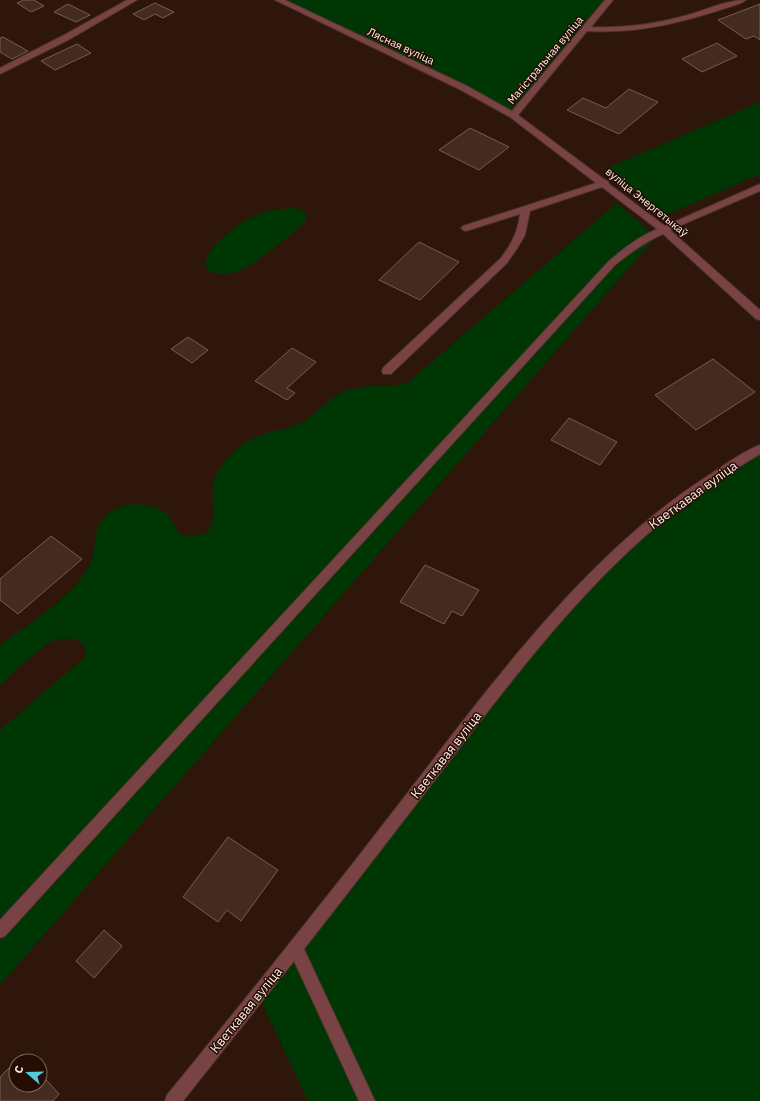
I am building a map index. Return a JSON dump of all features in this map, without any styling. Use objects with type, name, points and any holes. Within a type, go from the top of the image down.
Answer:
[{"type":"street","points":[[0,71],[67,37],[133,0]]},
{"type":"street","name":"Лясная вуліца","points":[[279,0],[464,88],[512,115]]},
{"type":"street","name":"Магістральная вуліца","points":[[512,115],[609,0]]},
{"type":"street","points":[[585,29],[620,31],[658,26],[687,19],[742,0]]},
{"type":"street","name":"вуліца Энергетыкаў","points":[[512,115],[605,183],[663,229],[760,316]]},
{"type":"street","points":[[466,228],[605,183]]},
{"type":"street","points":[[0,931],[596,280],[630,248],[647,237],[760,187]]},
{"type":"street","points":[[387,371],[510,254],[522,231],[525,209]]},
{"type":"street","name":"Кветкавая вуліца","points":[[173,1101],[296,948],[512,671],[563,611],[612,561],[665,512],[718,474],[760,449]]},
{"type":"street","points":[[296,948],[367,1101]]},
{"type":"green space","points":[[279,0],[609,0],[513,115]]},
{"type":"green space","points":[[760,102],[760,174],[666,215],[608,168]]},
{"type":"green space","points":[[617,203],[656,237],[0,985],[0,730],[85,657],[85,654],[84,647],[78,641],[73,639],[55,640],[34,654],[0,685],[0,645],[60,601],[80,580],[92,560],[97,529],[100,522],[114,510],[133,505],[153,506],[168,516],[178,532],[182,535],[194,536],[207,532],[213,519],[212,496],[214,480],[221,466],[238,448],[259,436],[291,427],[305,421],[331,399],[343,392],[363,387],[406,384]]},
{"type":"green space","points":[[292,208],[301,209],[306,214],[306,220],[300,227],[272,250],[249,266],[237,272],[226,274],[214,273],[207,267],[206,262],[208,255],[213,248],[219,240],[236,227],[252,217],[263,213]]},
{"type":"green space","points":[[760,449],[760,1101],[308,1101],[258,995],[512,671],[665,513]]},
{"type":"building","points":[[24,0],[34,0],[44,6],[31,12],[17,3]]},
{"type":"building","points":[[155,3],[174,12],[163,18],[155,14],[144,20],[133,14]]},
{"type":"building","points":[[68,4],[90,15],[76,22],[54,12]]},
{"type":"building","points":[[760,4],[760,40],[754,36],[746,39],[718,20]]},
{"type":"building","points":[[3,37],[28,51],[12,59],[0,52],[0,38]]},
{"type":"building","points":[[717,43],[737,56],[702,72],[682,59]]},
{"type":"building","points":[[77,44],[91,53],[55,70],[41,61]]},
{"type":"building","points":[[629,89],[658,102],[619,134],[567,110],[583,98],[606,108]]},
{"type":"building","points":[[470,128],[509,147],[479,170],[439,150]]},
{"type":"building","points":[[419,242],[459,262],[420,300],[379,280]]},
{"type":"building","points":[[188,337],[208,350],[192,363],[171,349]]},
{"type":"building","points":[[292,348],[316,362],[287,388],[295,393],[287,400],[255,381]]},
{"type":"building","points":[[713,359],[755,392],[696,430],[655,395]]},
{"type":"building","points":[[569,418],[617,442],[600,465],[551,440]]},
{"type":"building","points":[[51,536],[82,559],[18,614],[0,600],[0,579]]},
{"type":"building","points":[[425,565],[479,590],[462,616],[452,611],[444,624],[400,602]]},
{"type":"building","points":[[228,837],[278,870],[241,921],[227,910],[218,922],[183,897]]},
{"type":"building","points":[[104,930],[122,946],[94,978],[76,961]]},
{"type":"building","points":[[8,1069],[8,1093],[48,1093],[48,1082],[59,1094],[53,1101],[0,1101],[0,1077]]}]
